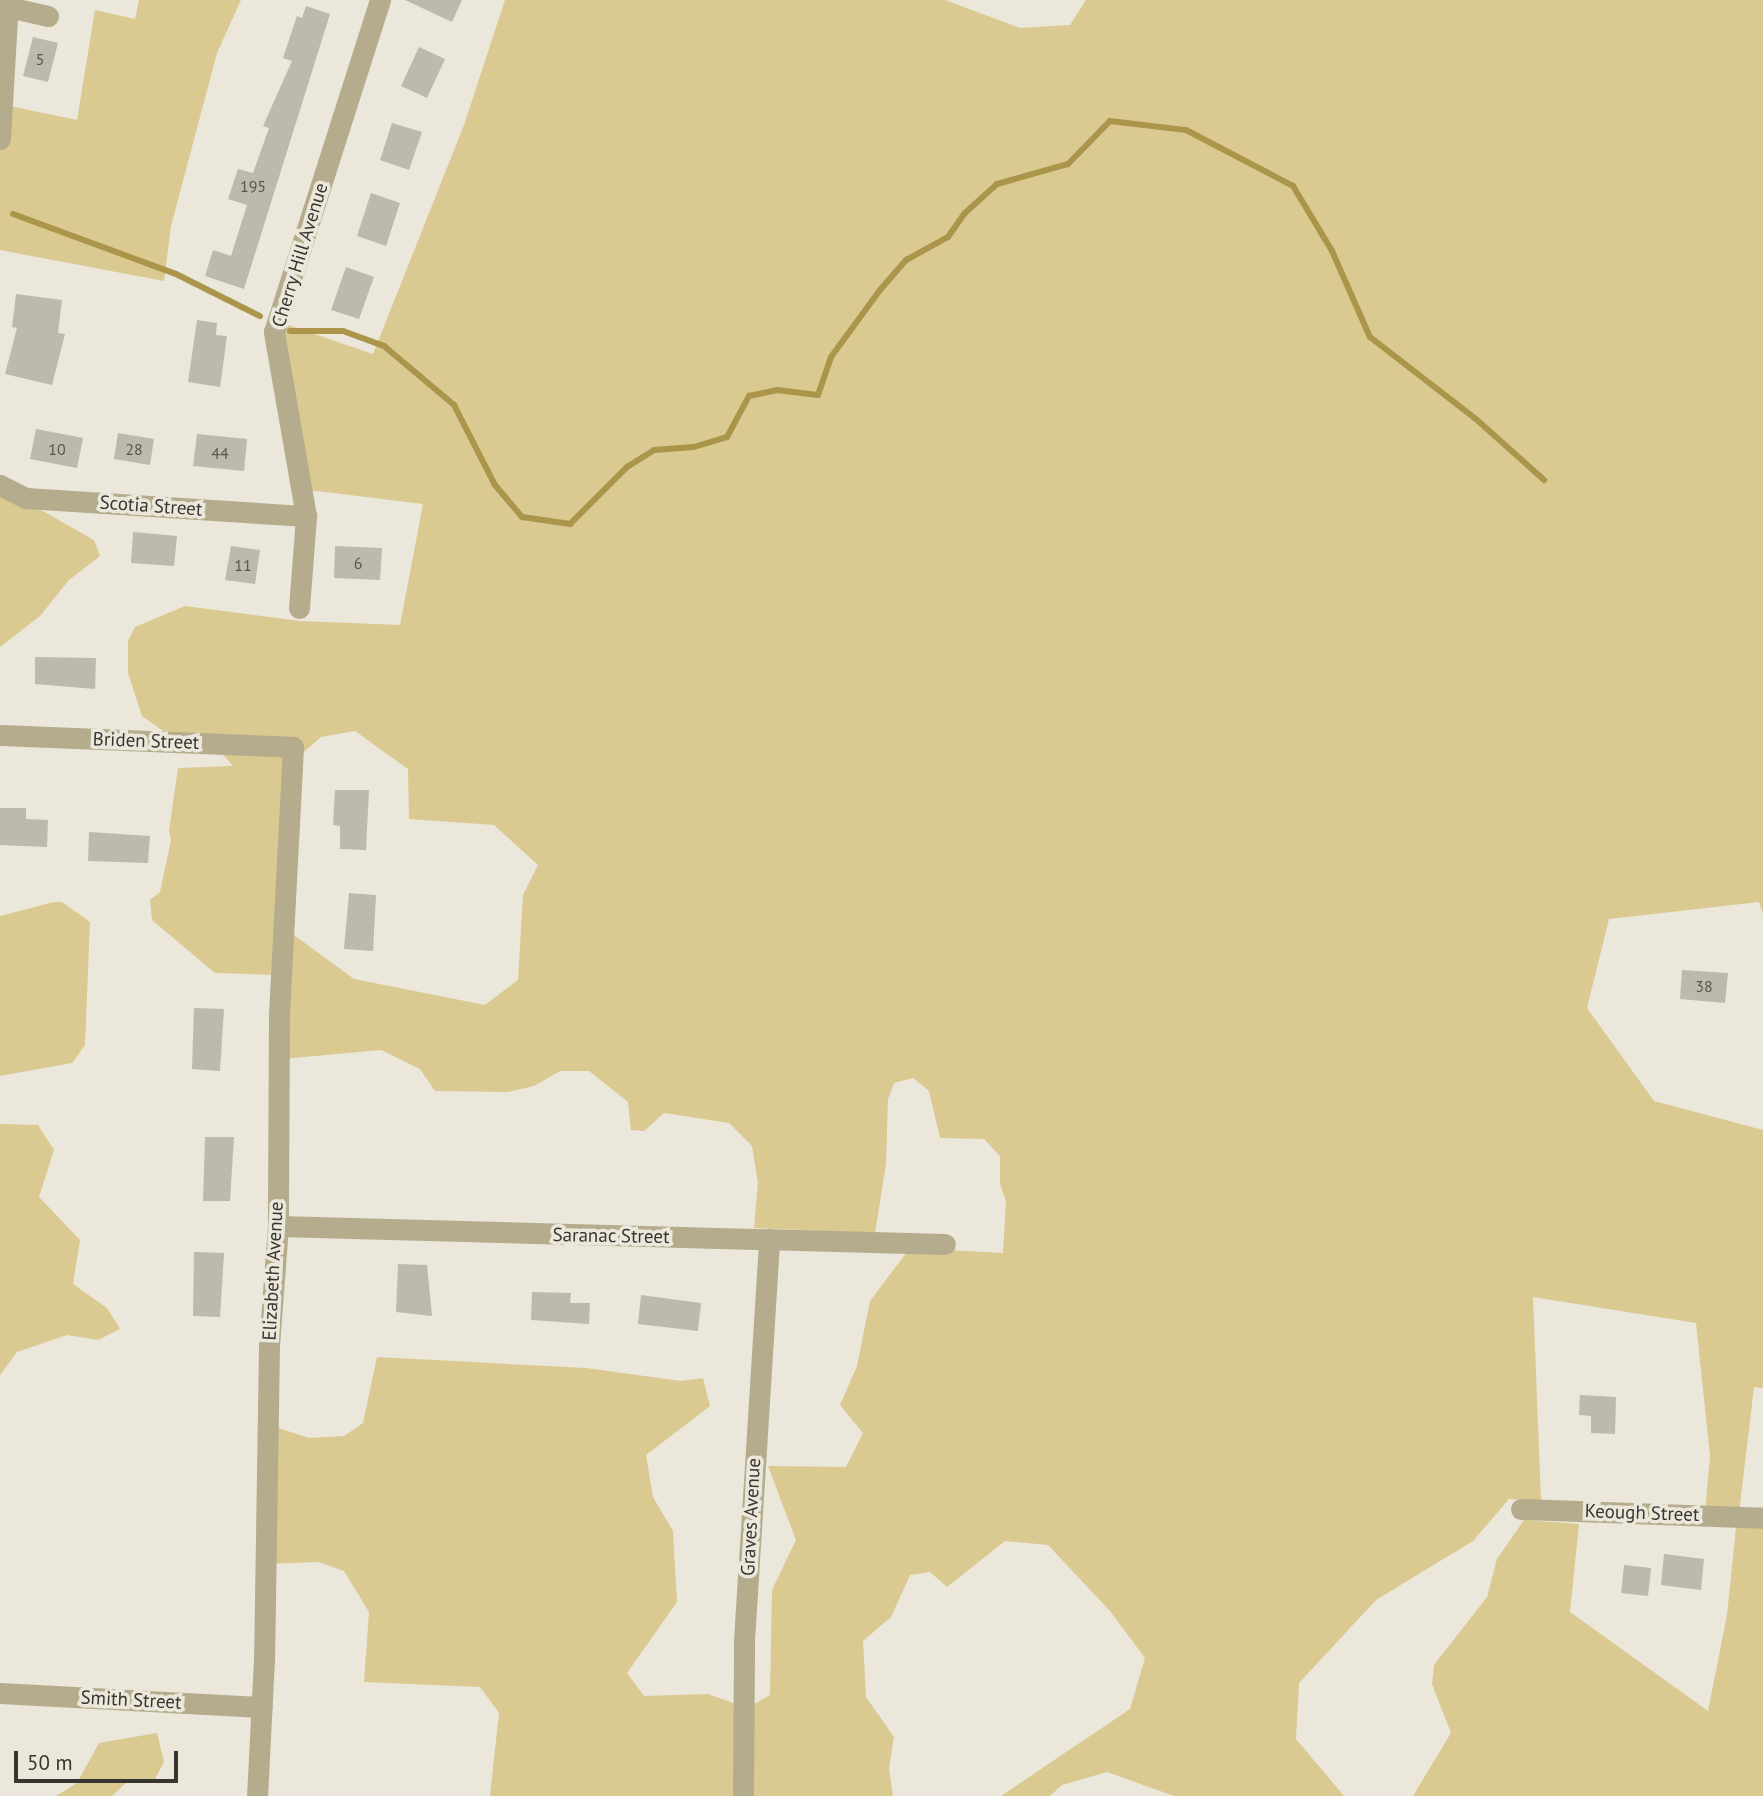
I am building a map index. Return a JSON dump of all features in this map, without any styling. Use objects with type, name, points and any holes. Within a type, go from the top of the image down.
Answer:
[{"type":"street","name":"Cherry Hill Avenue","points":[[306,516],[274,332],[380,0]]},
{"type":"street","points":[[0,139],[8,4],[48,16]]},
{"type":"street","name":"Scotia Street","points":[[0,485],[26,498],[306,516]]},
{"type":"street","points":[[299,608],[306,516]]},
{"type":"street","name":"Briden Street","points":[[0,735],[293,747]]},
{"type":"street","name":"Elizabeth Avenue","points":[[257,1796],[262,1707],[269,1346],[278,1226],[279,1016],[293,747]]},
{"type":"street","name":"Saranac Street","points":[[278,1226],[945,1244]]},
{"type":"street","name":"Graves Avenue","points":[[743,1796],[744,1640],[769,1239]]},
{"type":"street","name":"Keough Street","points":[[1521,1509],[1763,1518]]},
{"type":"street","name":"Smith Street","points":[[0,1693],[262,1707]]},
{"type":"shaded area","points":[[139,0],[241,0],[217,53],[171,226],[164,281],[0,250],[0,104],[77,120],[95,10],[135,19]]},
{"type":"shaded area","points":[[505,0],[945,0],[1020,28],[1070,25],[1086,0],[1763,0],[1763,914],[1759,902],[1609,919],[1587,1008],[1654,1101],[1763,1130],[1763,1388],[1754,1387],[1739,1513],[1763,1516],[1763,1796],[1413,1796],[1451,1733],[1432,1684],[1434,1665],[1487,1597],[1497,1559],[1524,1520],[1579,1524],[1570,1612],[1708,1711],[1727,1615],[1737,1518],[1705,1512],[1710,1456],[1696,1323],[1533,1297],[1541,1501],[1509,1499],[1473,1541],[1376,1600],[1299,1683],[1296,1739],[1344,1796],[1174,1796],[1107,1772],[1062,1785],[1050,1796],[1001,1796],[1130,1709],[1145,1658],[1110,1611],[1048,1545],[1005,1541],[947,1587],[930,1572],[910,1575],[891,1617],[863,1641],[866,1697],[894,1737],[889,1768],[893,1796],[490,1796],[499,1713],[480,1687],[364,1682],[369,1612],[344,1571],[319,1562],[265,1564],[266,1424],[309,1438],[344,1436],[363,1423],[377,1357],[586,1368],[681,1381],[703,1378],[710,1406],[646,1455],[653,1497],[673,1531],[677,1602],[627,1673],[644,1696],[708,1694],[747,1708],[770,1695],[772,1590],[796,1540],[768,1466],[846,1467],[863,1433],[840,1405],[857,1366],[870,1301],[910,1248],[1003,1253],[1006,1201],[1000,1184],[1000,1156],[984,1139],[940,1138],[929,1091],[913,1078],[894,1083],[888,1099],[886,1164],[875,1233],[754,1228],[758,1183],[752,1146],[729,1123],[664,1113],[644,1131],[631,1130],[628,1102],[589,1071],[560,1071],[534,1086],[508,1092],[435,1091],[420,1069],[381,1050],[282,1059],[277,975],[215,973],[152,920],[150,900],[160,892],[171,840],[169,831],[178,768],[233,766],[213,743],[169,735],[142,716],[128,673],[128,641],[135,627],[185,606],[300,621],[400,625],[423,504],[309,490],[279,322],[373,354],[464,125]],"holes":[[[355,731],[408,769],[409,819],[494,825],[538,865],[523,895],[518,980],[485,1005],[354,979],[283,927],[291,763],[321,737]]]},
{"type":"shaded area","points":[[0,487],[94,540],[100,556],[69,580],[40,616],[0,647]]},
{"type":"shaded area","points":[[62,902],[90,922],[85,1045],[72,1063],[0,1076],[0,916]]},
{"type":"shaded area","points":[[0,1124],[38,1125],[54,1150],[39,1197],[80,1240],[73,1284],[107,1308],[120,1329],[98,1340],[67,1335],[17,1352],[0,1375]]},
{"type":"shaded area","points":[[157,1733],[164,1762],[154,1781],[128,1781],[112,1796],[56,1796],[77,1783],[99,1743]]},
{"type":"building","points":[[405,0],[462,0],[452,22]]},
{"type":"building","points":[[306,6],[330,14],[244,289],[205,276],[213,250],[231,256],[247,205],[228,199],[238,169],[253,173],[269,128],[263,126],[292,61],[283,58],[297,16],[302,18]]},
{"type":"building","points":[[33,37],[58,43],[48,82],[23,76]]},
{"type":"building","points":[[419,47],[445,59],[427,98],[401,86]]},
{"type":"building","points":[[392,123],[422,132],[409,170],[380,160]]},
{"type":"building","points":[[371,193],[400,203],[386,246],[357,236]]},
{"type":"building","points":[[346,267],[374,277],[359,319],[331,310]]},
{"type":"building","points":[[16,294],[62,300],[58,333],[65,334],[52,385],[5,374],[17,328],[12,327]]},
{"type":"building","points":[[197,320],[217,323],[216,335],[227,336],[220,387],[188,382]]},
{"type":"building","points":[[36,429],[83,438],[77,468],[30,459]]},
{"type":"building","points":[[118,433],[154,439],[150,465],[114,459]]},
{"type":"building","points":[[197,434],[247,439],[244,471],[193,466]]},
{"type":"building","points":[[133,532],[177,536],[174,566],[131,563]]},
{"type":"building","points":[[231,546],[260,550],[255,584],[225,580]]},
{"type":"building","points":[[335,546],[382,548],[380,580],[334,578]]},
{"type":"building","points":[[35,657],[96,658],[95,689],[35,684]]},
{"type":"building","points":[[335,790],[369,790],[366,850],[340,849],[340,826],[333,825]]},
{"type":"building","points":[[0,808],[26,808],[26,819],[48,820],[47,847],[0,845]]},
{"type":"building","points":[[89,832],[150,836],[148,863],[88,861]]},
{"type":"building","points":[[349,893],[376,895],[373,951],[344,949]]},
{"type":"building","points":[[1682,970],[1728,973],[1725,1003],[1680,999]]},
{"type":"building","points":[[194,1008],[224,1009],[220,1071],[192,1069]]},
{"type":"building","points":[[205,1137],[234,1137],[230,1201],[203,1201]]},
{"type":"building","points":[[194,1252],[224,1253],[220,1317],[193,1316]]},
{"type":"building","points":[[398,1264],[427,1265],[432,1316],[396,1312]]},
{"type":"building","points":[[532,1292],[571,1293],[570,1303],[590,1303],[589,1324],[531,1320]]},
{"type":"building","points":[[641,1295],[701,1303],[698,1331],[638,1324]]},
{"type":"building","points":[[1580,1395],[1616,1397],[1615,1434],[1591,1433],[1591,1416],[1579,1415]]},
{"type":"building","points":[[1664,1554],[1704,1559],[1701,1590],[1661,1585]]},
{"type":"building","points":[[1624,1565],[1651,1568],[1648,1596],[1621,1593]]},
{"type":"waterway","points":[[290,331],[343,331],[384,346],[454,405],[495,485],[522,517],[570,524],[627,467],[654,450],[694,447],[727,437],[749,396],[777,390],[818,395],[831,357],[880,290],[906,260],[948,237],[965,213],[997,184],[1068,164],[1110,121],[1186,130],[1293,186],[1332,251],[1370,337],[1477,420],[1544,480]]},
{"type":"waterway","points":[[13,214],[176,274],[260,316]]}]
